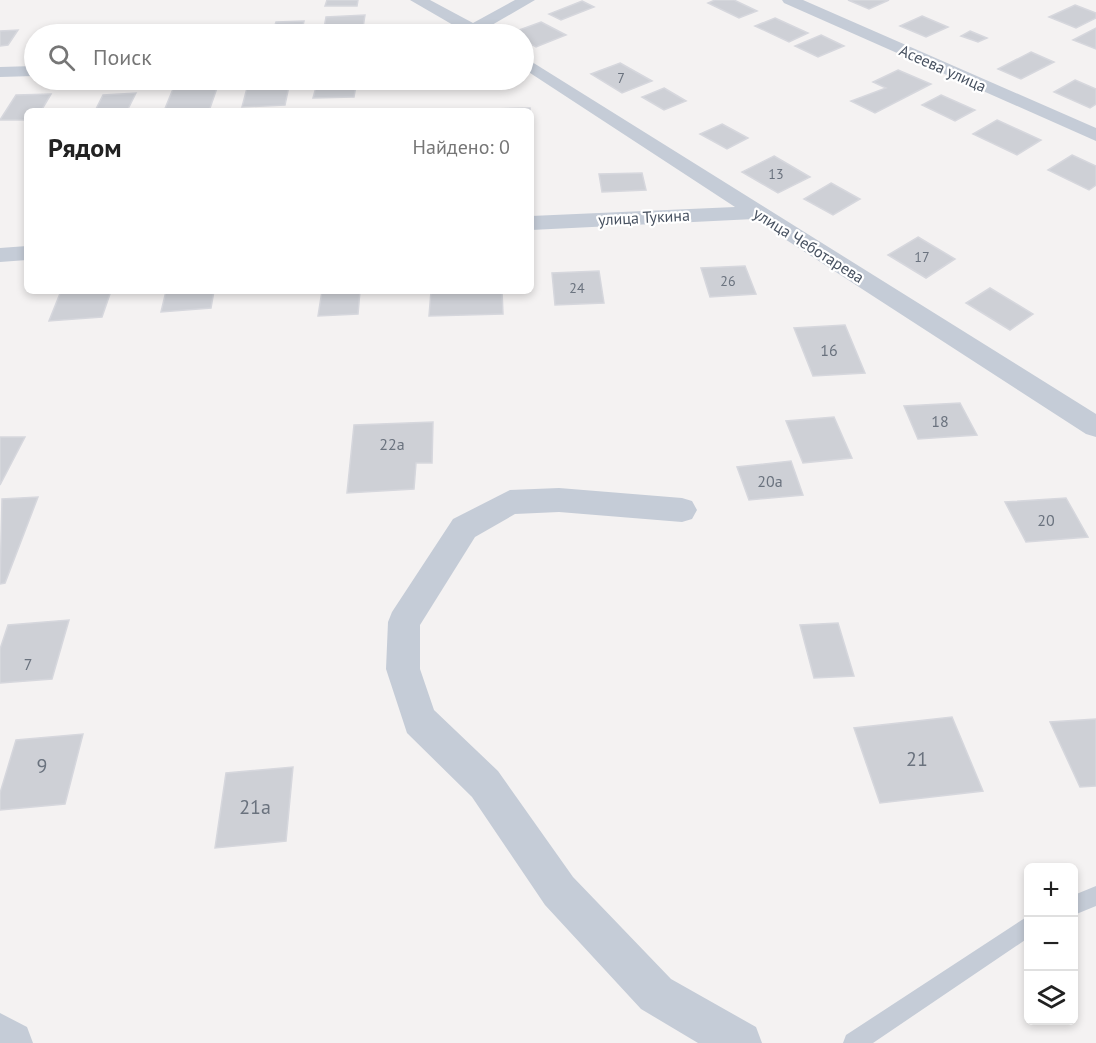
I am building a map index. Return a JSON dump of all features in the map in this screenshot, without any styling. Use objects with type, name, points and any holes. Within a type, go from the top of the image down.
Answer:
[{"type":"street","points":[[418,0],[459,24]]},
{"type":"street","points":[[488,24],[527,0]]},
{"type":"street","name":"Асеева улица","points":[[790,0],[1096,135]]},
{"type":"street","name":"улица Чеботарева","points":[[534,68],[1096,427]]},
{"type":"street","points":[[0,72],[24,71]]},
{"type":"street","name":"улица Тукина","points":[[534,223],[758,212]]},
{"type":"street","points":[[0,255],[24,253]]},
{"type":"street","points":[[682,510],[560,500],[510,502],[464,528],[404,622],[403,669],[420,721],[485,784],[559,891],[656,994],[740,1043]]},
{"type":"street","points":[[0,1035],[11,1043]]},
{"type":"lane","points":[[1078,903],[1096,896]]},
{"type":"lane","points":[[854,1043],[1024,929]]},
{"type":"building","points":[[327,0],[358,0],[357,6],[325,6]]},
{"type":"building","points":[[715,0],[734,0],[757,11],[739,18],[708,3]]},
{"type":"building","points":[[848,0],[889,0],[869,9]]},
{"type":"building","points":[[582,1],[594,7],[561,20],[549,14]]},
{"type":"building","points":[[1075,5],[1096,13],[1096,18],[1076,28],[1049,17]]},
{"type":"building","points":[[365,15],[364,24],[325,24],[326,17]]},
{"type":"building","points":[[922,16],[948,27],[926,37],[900,26]]},
{"type":"building","points":[[775,18],[808,33],[789,42],[755,26]]},
{"type":"building","points":[[304,21],[303,24],[275,24],[276,22]]},
{"type":"building","points":[[541,22],[566,35],[536,47],[534,46],[534,25]]},
{"type":"building","points":[[1096,28],[1096,49],[1073,40]]},
{"type":"building","points":[[18,30],[8,45],[0,46],[0,31]]},
{"type":"building","points":[[970,31],[987,38],[978,42],[961,36]]},
{"type":"building","points":[[821,35],[844,46],[818,57],[795,46]]},
{"type":"building","points":[[1031,52],[1054,62],[1021,79],[998,69]]},
{"type":"building","points":[[620,63],[652,81],[622,93],[591,74]]},
{"type":"building","points":[[898,70],[931,84],[875,113],[851,101],[886,88],[873,82]]},
{"type":"building","points":[[1075,80],[1096,89],[1096,104],[1090,108],[1054,92]]},
{"type":"building","points":[[664,88],[686,101],[664,110],[642,97]]},
{"type":"building","points":[[173,90],[216,90],[210,108],[165,108]]},
{"type":"building","points":[[246,90],[288,90],[285,105],[242,107]]},
{"type":"building","points":[[315,90],[355,90],[354,97],[313,98]]},
{"type":"building","points":[[136,93],[128,108],[96,108],[103,95]]},
{"type":"building","points":[[51,94],[43,108],[24,108],[24,120],[0,120],[16,95]]},
{"type":"building","points":[[941,95],[975,110],[955,121],[922,105]]},
{"type":"building","points":[[997,120],[1041,140],[1017,155],[973,134]]},
{"type":"building","points":[[722,124],[748,138],[727,149],[700,134]]},
{"type":"building","points":[[1072,155],[1096,166],[1096,185],[1089,190],[1048,170]]},
{"type":"building","points":[[774,156],[810,177],[778,193],[742,172]]},
{"type":"building","points":[[642,173],[646,190],[602,192],[599,174]]},
{"type":"building","points":[[831,183],[860,199],[833,215],[804,199]]},
{"type":"building","points":[[918,237],[955,259],[926,278],[888,255]]},
{"type":"building","points":[[745,266],[756,294],[710,297],[701,268]]},
{"type":"building","points":[[599,271],[604,303],[555,305],[552,273]]},
{"type":"building","points":[[990,288],[1033,314],[1010,330],[966,303]]},
{"type":"building","points":[[60,294],[110,294],[102,317],[49,321]]},
{"type":"building","points":[[165,294],[213,294],[211,308],[161,312]]},
{"type":"building","points":[[322,294],[360,294],[358,314],[318,316]]},
{"type":"building","points":[[431,294],[502,294],[503,314],[429,316]]},
{"type":"building","points":[[845,325],[865,373],[813,376],[794,328]]},
{"type":"building","points":[[960,403],[977,435],[918,439],[904,406]]},
{"type":"building","points":[[834,417],[852,458],[803,463],[786,421]]},
{"type":"building","points":[[433,422],[432,463],[416,463],[414,489],[347,493],[354,425]]},
{"type":"building","points":[[0,437],[25,437],[0,485]]},
{"type":"building","points":[[791,461],[803,495],[749,500],[737,467]]},
{"type":"building","points":[[38,497],[5,583],[0,584],[2,499]]},
{"type":"building","points":[[1066,498],[1088,537],[1026,542],[1005,502]]},
{"type":"building","points":[[69,620],[52,679],[0,683],[0,649],[8,625]]},
{"type":"building","points":[[838,623],[854,676],[814,678],[800,625]]},
{"type":"building","points":[[952,717],[983,791],[880,803],[854,728]]},
{"type":"building","points":[[1096,719],[1096,786],[1080,787],[1050,722]]},
{"type":"building","points":[[83,734],[65,804],[0,810],[0,793],[16,740]]},
{"type":"building","points":[[293,767],[286,841],[215,848],[226,773]]}]
